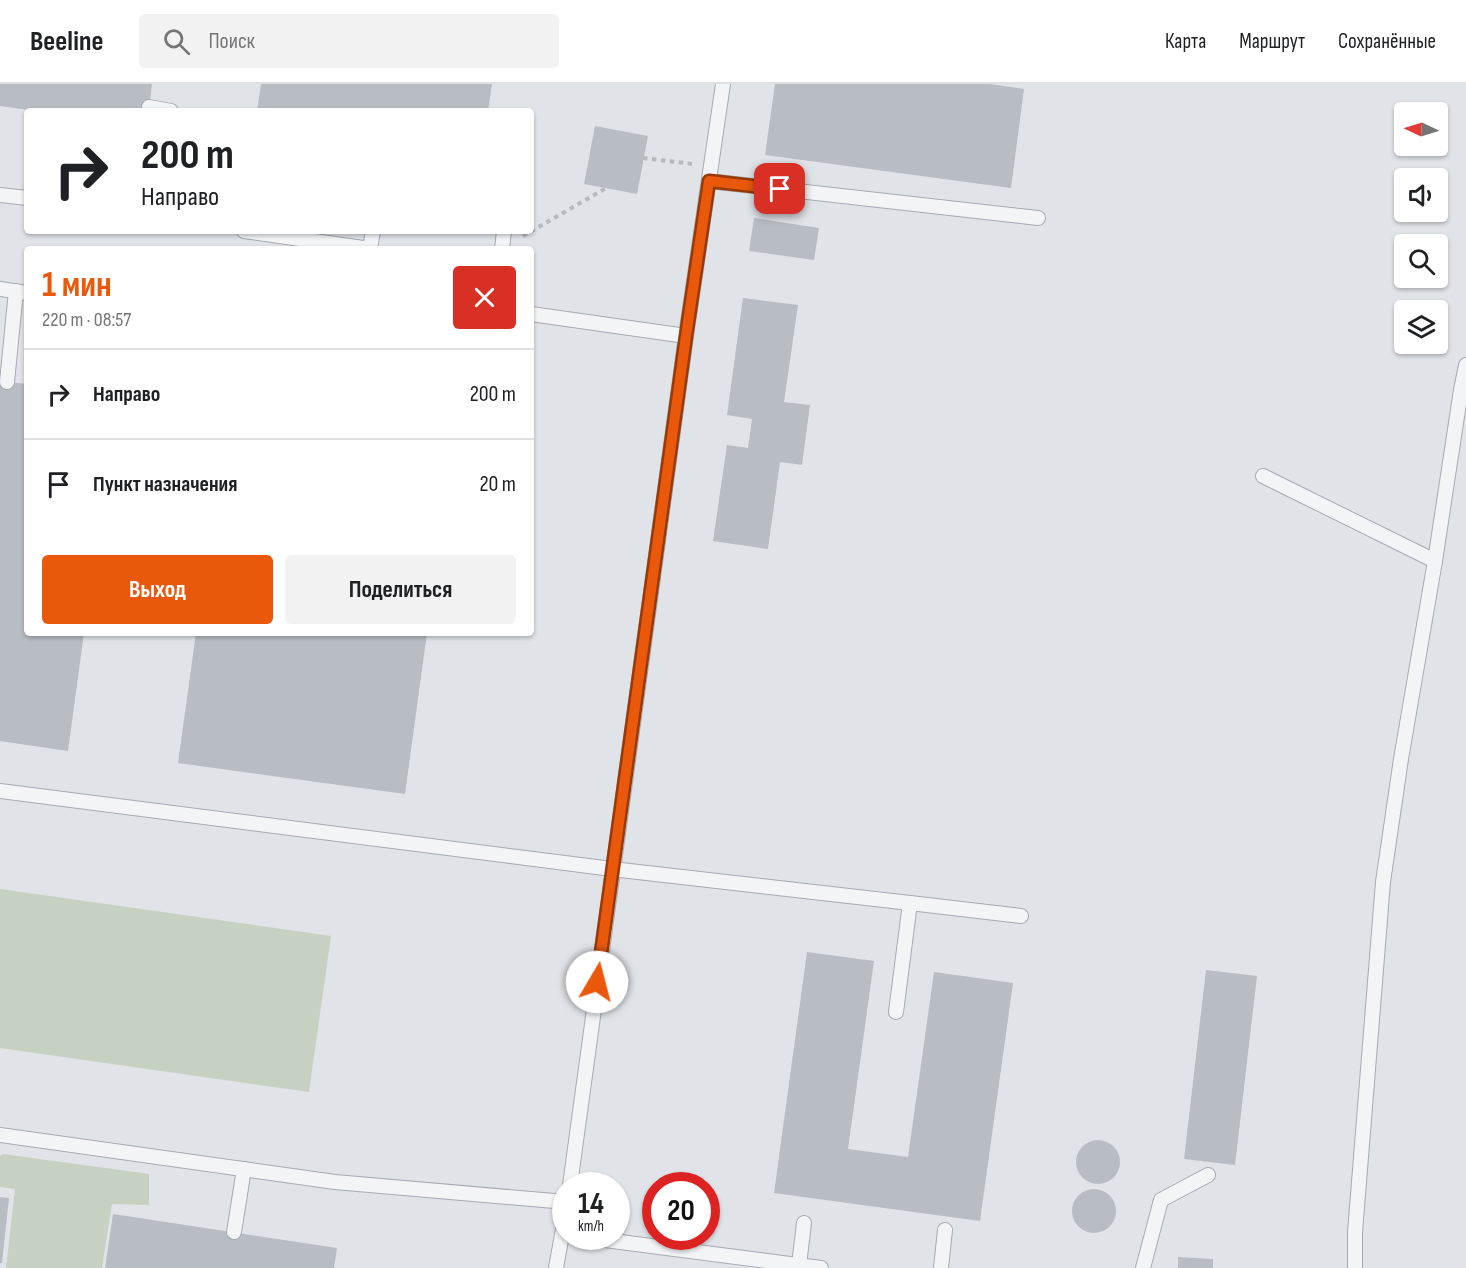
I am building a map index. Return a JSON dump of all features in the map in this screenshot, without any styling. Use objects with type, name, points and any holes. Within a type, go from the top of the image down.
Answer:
[{"type":"lane","points":[[572,1172],[612,868],[723,84]]},
{"type":"lane","points":[[149,107],[154,108]]},
{"type":"lane","points":[[710,174],[1038,218]]},
{"type":"lane","points":[[0,195],[24,198]]},
{"type":"lane","points":[[265,234],[349,246]]},
{"type":"lane","points":[[0,289],[21,292],[7,382]]},
{"type":"lane","points":[[534,314],[686,336]]},
{"type":"lane","points":[[1355,1268],[1355,1233],[1383,882],[1466,365]]},
{"type":"lane","points":[[1263,476],[1435,561]]},
{"type":"lane","points":[[0,790],[612,868],[1022,916]]},
{"type":"lane","points":[[896,1012],[910,903]]},
{"type":"lane","points":[[0,1135],[335,1182],[552,1201]]},
{"type":"lane","points":[[234,1232],[244,1169]]},
{"type":"lane","points":[[1143,1268],[1161,1200],[1208,1175]]},
{"type":"lane","points":[[799,1265],[804,1223]]},
{"type":"lane","points":[[941,1268],[945,1230]]},
{"type":"lane","points":[[630,1243],[821,1268]]},
{"type":"lane","points":[[556,1268],[562,1250]]},
{"type":"path","points":[[643,158],[710,174]]},
{"type":"path","points":[[534,231],[606,189]]},
{"type":"path","points":[[507,246],[528,234]]},
{"type":"green space","points":[[0,889],[331,936],[309,1092],[0,1048]]},
{"type":"green space","points":[[3,1154],[149,1174],[149,1205],[112,1204],[102,1268],[6,1268],[15,1189],[0,1187],[0,1156]]},
{"type":"building","points":[[0,84],[152,84],[149,108],[24,109],[0,106]]},
{"type":"building","points":[[261,84],[492,84],[488,108],[257,108]]},
{"type":"building","points":[[775,84],[990,84],[1024,89],[1011,188],[765,155]]},
{"type":"building","points":[[595,126],[648,136],[637,194],[584,184]]},
{"type":"building","points":[[754,218],[819,228],[814,260],[749,251]]},
{"type":"building","points":[[743,298],[798,305],[784,402],[810,405],[802,465],[780,462],[768,549],[713,541],[727,445],[748,448],[752,419],[727,415]]},
{"type":"building","points":[[0,381],[24,384],[24,636],[84,636],[68,751],[0,741]]},
{"type":"building","points":[[196,636],[427,636],[405,794],[178,763]]},
{"type":"building","points":[[807,952],[874,961],[848,1149],[908,1157],[934,972],[1013,983],[980,1221],[774,1193]]},
{"type":"building","points":[[1206,970],[1257,976],[1235,1165],[1184,1159]]},
{"type":"building","points":[[1098,1140],[1114,1146],[1120,1162],[1114,1178],[1098,1184],[1082,1178],[1076,1162],[1082,1146]]},
{"type":"building","points":[[1094,1189],[1110,1195],[1116,1211],[1110,1227],[1094,1233],[1078,1227],[1072,1211],[1078,1195]]},
{"type":"building","points":[[0,1197],[9,1198],[2,1263],[0,1263]]},
{"type":"building","points":[[113,1214],[337,1248],[334,1268],[105,1268]]},
{"type":"building","points":[[1178,1257],[1213,1259],[1213,1268],[1178,1268]]},
{"type":"route","points":[[597,982],[709,181],[780,189]]}]
